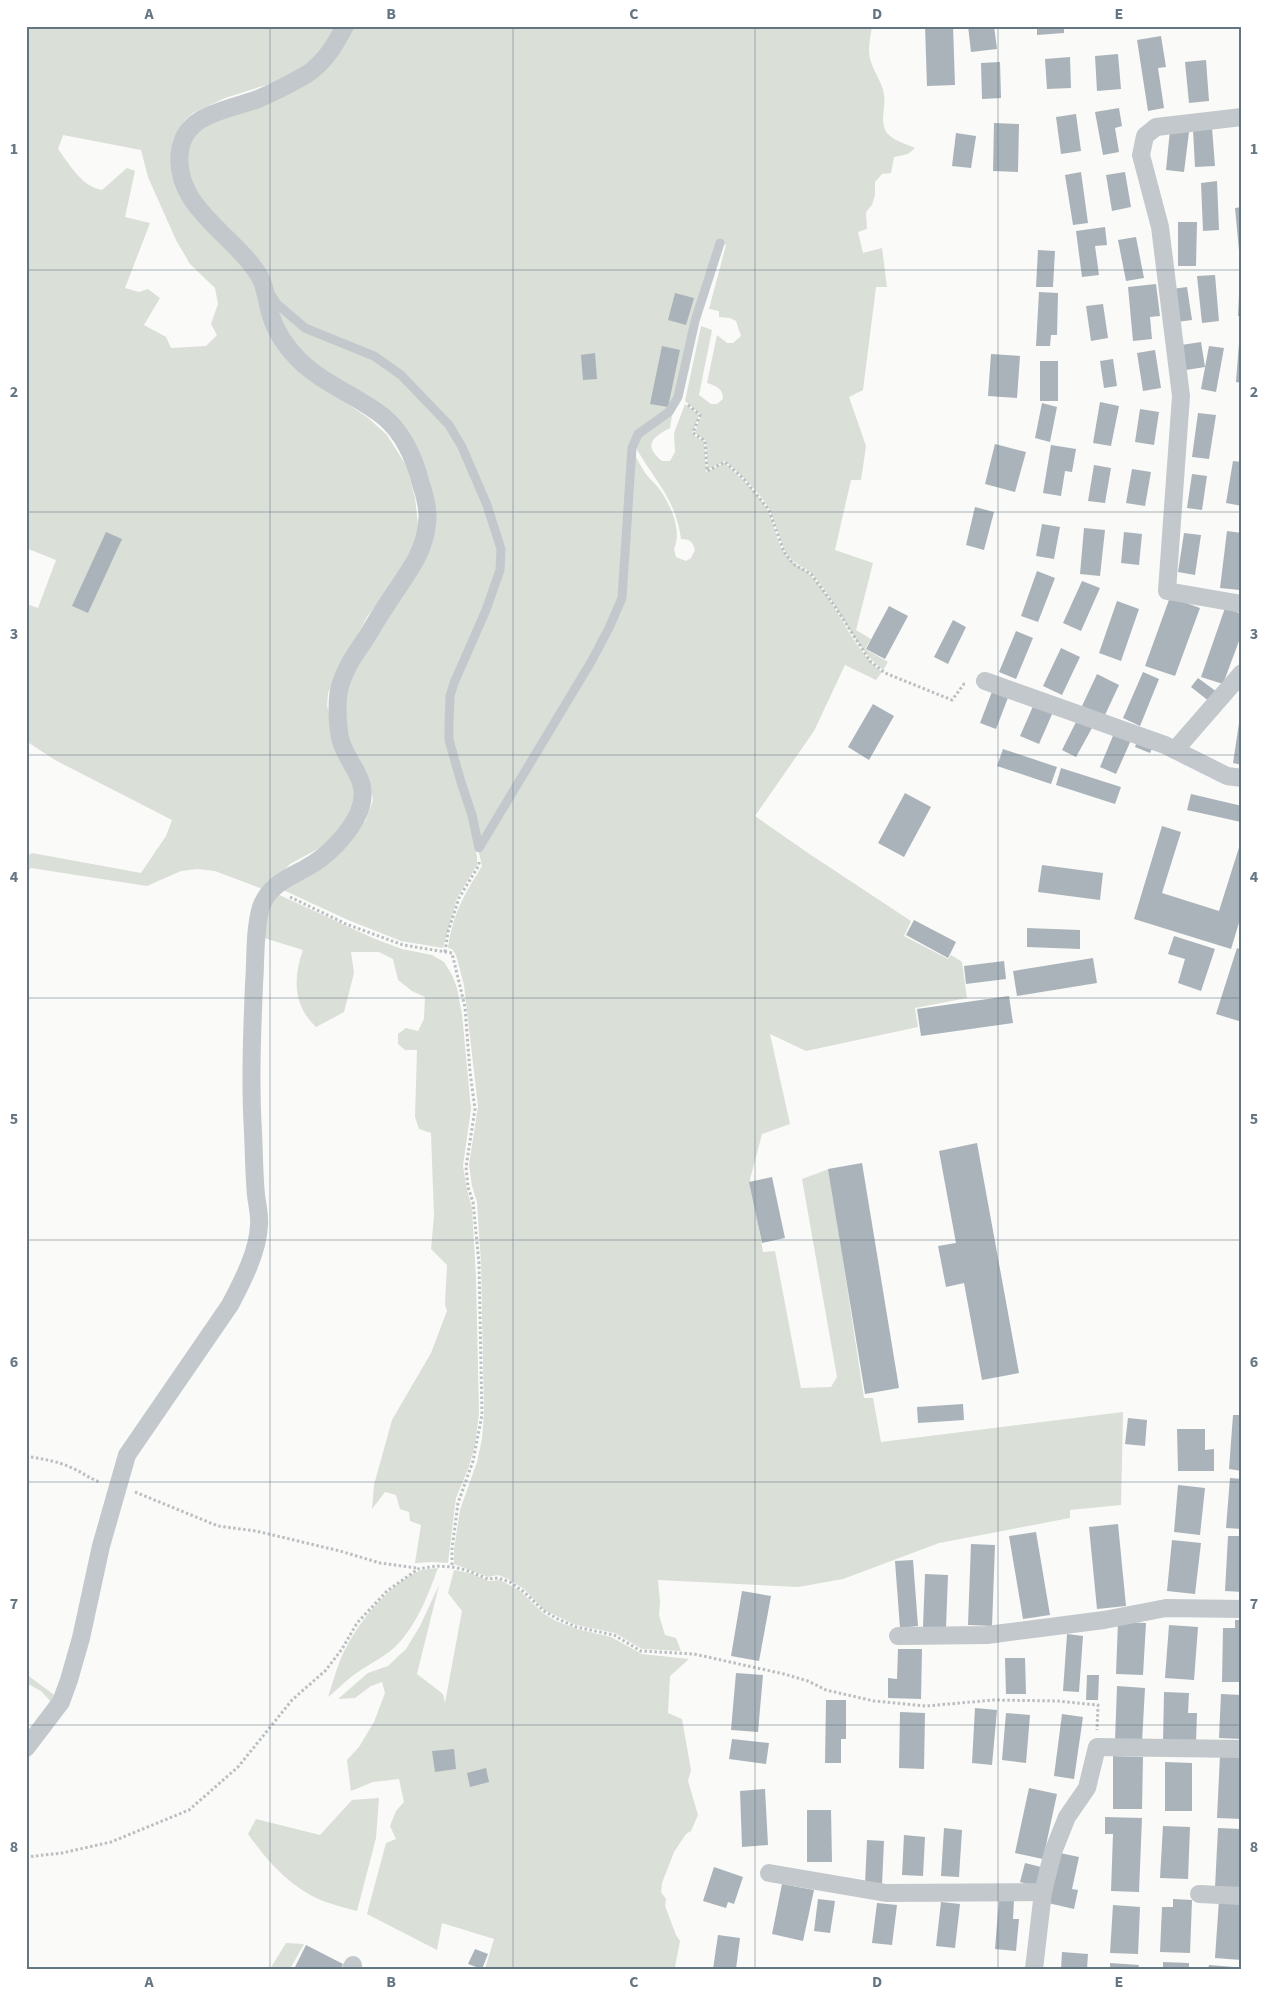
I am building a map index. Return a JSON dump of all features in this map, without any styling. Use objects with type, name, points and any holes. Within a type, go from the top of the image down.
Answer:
[{"type":"street","points":[[26,1748],[61,1702],[69,1680],[81,1638],[101,1546],[127,1455],[230,1305],[252,1257],[260,1225],[256,1195],[252,1122],[251,1045],[258,921],[262,905],[271,888],[288,876],[310,866],[329,850],[346,833],[358,813],[364,791],[354,766],[341,744],[338,691],[348,664],[412,567],[422,548],[428,520],[416,464],[405,443],[387,419],[318,376],[298,359],[272,320],[263,282],[250,262],[216,228],[189,194],[179,164],[184,133],[195,123],[210,115],[258,99],[305,75],[318,66],[334,48],[345,26]]},
{"type":"street","points":[[1242,117],[1156,127],[1145,136],[1142,154],[1160,227],[1182,396],[1167,591],[1242,604]]},
{"type":"street","points":[[1175,750],[1242,673]]},
{"type":"street","points":[[985,681],[1165,745],[1227,776],[1242,778]]},
{"type":"street","points":[[898,1636],[987,1635],[1104,1620],[1166,1608],[1242,1609]]},
{"type":"street","points":[[1034,1969],[1043,1892],[1053,1852],[1067,1817],[1087,1788],[1097,1747],[1242,1749]]},
{"type":"street","points":[[769,1873],[886,1893],[1043,1892]]},
{"type":"street","points":[[1199,1894],[1242,1896]]},
{"type":"lane","points":[[478,848],[564,708],[609,628],[622,598],[632,448],[638,434],[669,412],[678,397],[695,321],[720,244]]},
{"type":"lane","points":[[263,282],[277,304],[305,328],[374,356],[401,375],[448,425],[462,447],[487,505],[502,549],[500,570],[454,683],[450,696],[449,726],[449,740],[472,815],[478,848]]},
{"type":"path","points":[[678,397],[700,415],[693,433],[705,441],[707,471],[725,462],[743,478],[769,510],[784,552],[793,564],[811,574],[834,605],[870,661],[885,673],[952,700],[964,684],[985,681]]},
{"type":"path","points":[[445,952],[448,932],[459,898],[479,865],[478,848]]},
{"type":"path","points":[[271,888],[320,913],[374,935],[403,945],[452,953],[465,1007],[475,1109],[466,1167],[468,1187],[473,1202],[479,1263],[482,1415],[473,1461],[458,1503],[454,1523],[452,1567]]},
{"type":"path","points":[[26,1456],[56,1462],[73,1468],[93,1480],[118,1486],[218,1526],[256,1531],[340,1551],[380,1563],[418,1569],[436,1566],[452,1567],[466,1570],[488,1579],[498,1578],[510,1582],[544,1611],[558,1619],[576,1627],[614,1635],[641,1651],[694,1654],[784,1674],[808,1681],[826,1690],[874,1701],[926,1706],[994,1700],[1058,1701],[1098,1705],[1097,1747]]},
{"type":"path","points":[[26,1857],[62,1853],[111,1842],[189,1810],[238,1767],[292,1700],[326,1670],[342,1649],[357,1623],[388,1591],[418,1569]]},
{"type":"shaded area","points":[[26,26],[340,26],[323,51],[285,79],[225,98],[193,113],[185,120],[173,140],[171,155],[175,172],[241,258],[265,303],[333,394],[367,417],[387,435],[407,467],[415,498],[419,534],[394,583],[367,617],[328,693],[327,706],[359,795],[338,834],[316,850],[290,864],[265,890],[215,871],[197,869],[181,871],[147,886],[31,868],[26,872],[26,857],[32,853],[141,873],[166,836],[172,820],[55,760],[26,741],[26,604],[38,608],[56,560],[26,548],[26,423],[29,412],[26,398]],"holes":[[[63,135],[141,150],[148,177],[176,240],[190,264],[215,288],[218,304],[211,324],[217,335],[206,346],[171,348],[166,337],[144,325],[160,298],[148,289],[139,292],[125,288],[150,223],[125,217],[135,171],[127,168],[102,190],[95,188],[82,179],[58,149]]]},
{"type":"shaded area","points":[[350,26],[876,26],[872,27],[869,54],[884,95],[883,124],[887,133],[893,138],[915,148],[908,154],[894,157],[891,173],[882,174],[875,182],[875,195],[872,205],[866,212],[867,229],[858,232],[863,253],[882,248],[887,287],[876,287],[863,390],[849,397],[866,446],[861,480],[851,480],[835,550],[873,563],[856,630],[871,639],[865,649],[888,662],[883,670],[863,649],[813,575],[794,562],[788,555],[767,505],[756,491],[725,461],[708,469],[706,441],[695,433],[701,415],[685,401],[701,326],[712,330],[699,395],[711,404],[717,404],[723,399],[723,395],[716,386],[707,383],[717,335],[727,343],[733,343],[741,336],[736,321],[730,318],[719,317],[719,311],[709,309],[726,245],[718,243],[675,396],[667,410],[636,432],[619,597],[606,627],[562,706],[480,838],[453,740],[454,696],[505,548],[490,504],[465,445],[403,373],[307,326],[280,302],[213,217],[189,178],[184,154],[189,135],[206,125],[269,98]]},
{"type":"shaded area","points":[[275,306],[290,320],[372,359],[399,377],[446,427],[472,474],[498,549],[497,570],[446,708],[477,857],[477,865],[457,898],[443,948],[401,941],[348,920],[281,889],[357,832],[366,820],[373,800],[371,788],[350,743],[344,721],[346,682],[427,550],[419,455],[320,374],[290,342]]},
{"type":"shaded area","points":[[685,404],[699,415],[692,434],[704,442],[706,472],[725,463],[754,492],[768,511],[785,554],[791,561],[808,573],[821,587],[861,651],[882,672],[876,680],[845,665],[814,731],[755,816],[911,921],[904,936],[948,959],[951,955],[962,962],[967,998],[915,1008],[918,1027],[806,1051],[770,1034],[790,1124],[762,1134],[750,1179],[763,1252],[775,1251],[801,1388],[831,1387],[837,1377],[802,1179],[829,1169],[864,1398],[873,1398],[881,1442],[1123,1412],[1121,1505],[1070,1510],[1070,1518],[939,1543],[843,1579],[798,1587],[658,1580],[659,1615],[665,1635],[676,1638],[681,1651],[642,1649],[615,1633],[576,1625],[544,1610],[524,1589],[510,1580],[498,1575],[488,1577],[454,1564],[454,1549],[460,1510],[477,1462],[482,1439],[484,1413],[481,1264],[477,1202],[472,1186],[469,1165],[478,1106],[464,985],[456,955],[452,949],[448,948],[456,914],[482,866],[479,853],[488,835],[625,599],[634,453],[645,473],[662,492],[670,508],[677,533],[674,549],[676,557],[686,561],[691,558],[695,550],[691,542],[681,539],[670,501],[636,448],[641,436],[672,415],[670,428],[658,435],[651,446],[656,456],[662,461],[670,461],[675,452],[674,433]]},
{"type":"shaded area","points":[[275,893],[375,939],[402,949],[432,955],[444,962],[457,988],[462,1014],[471,1109],[463,1166],[472,1208],[476,1277],[479,1413],[475,1446],[456,1498],[448,1563],[415,1563],[421,1525],[410,1521],[409,1512],[400,1509],[396,1495],[385,1492],[372,1509],[374,1485],[392,1420],[431,1353],[447,1311],[445,1305],[447,1265],[431,1249],[434,1216],[431,1133],[419,1129],[415,1117],[417,1050],[405,1050],[398,1044],[398,1034],[406,1028],[418,1031],[424,1019],[425,997],[412,991],[398,980],[393,959],[379,952],[351,952],[354,973],[344,1012],[316,1027],[303,1010],[297,991],[298,971],[303,950],[261,937],[265,914]]},
{"type":"shaded area","points":[[438,1568],[421,1609],[403,1638],[391,1650],[354,1675],[328,1697],[344,1652],[360,1625],[377,1603],[397,1584],[408,1577],[421,1570]]},
{"type":"shaded area","points":[[454,1570],[470,1573],[489,1581],[500,1580],[519,1590],[543,1613],[556,1621],[577,1629],[611,1637],[642,1654],[689,1659],[670,1676],[668,1713],[682,1719],[691,1770],[688,1781],[698,1815],[691,1831],[686,1834],[674,1852],[662,1883],[661,1892],[666,1899],[665,1906],[680,1941],[674,1969],[485,1969],[494,1939],[442,1923],[437,1950],[367,1914],[386,1843],[396,1839],[390,1826],[396,1811],[404,1802],[399,1779],[373,1782],[351,1791],[347,1760],[359,1747],[374,1722],[385,1693],[382,1682],[371,1686],[355,1698],[338,1699],[368,1673],[388,1666],[406,1649],[420,1626],[439,1585],[417,1674],[443,1694],[445,1703],[462,1611],[448,1593]]},
{"type":"shaded area","points":[[26,1674],[57,1697],[52,1703],[41,1691],[26,1683]]},
{"type":"shaded area","points":[[379,1798],[376,1838],[357,1911],[323,1901],[300,1889],[272,1864],[248,1834],[256,1819],[320,1835],[352,1800]]},
{"type":"shaded area","points":[[286,1943],[304,1944],[290,1969],[270,1969]]},
{"type":"building","points":[[925,26],[953,26],[955,85],[927,86]]},
{"type":"building","points":[[968,26],[994,26],[997,49],[971,52]]},
{"type":"building","points":[[1037,26],[1064,26],[1064,33],[1037,35]]},
{"type":"building","points":[[1161,36],[1166,67],[1158,68],[1164,108],[1148,111],[1137,40]]},
{"type":"building","points":[[1118,54],[1121,89],[1097,91],[1095,56]]},
{"type":"building","points":[[1070,57],[1071,88],[1047,89],[1045,59]]},
{"type":"building","points":[[1206,60],[1209,101],[1189,103],[1185,62]]},
{"type":"building","points":[[1000,62],[1001,98],[982,99],[981,63]]},
{"type":"building","points":[[1119,108],[1122,126],[1115,128],[1119,152],[1103,155],[1095,112]]},
{"type":"building","points":[[1076,114],[1081,151],[1061,154],[1056,117]]},
{"type":"building","points":[[994,123],[1019,124],[1018,172],[993,171]]},
{"type":"building","points":[[1212,128],[1215,166],[1195,167],[1193,130]]},
{"type":"building","points":[[1170,130],[1189,132],[1184,172],[1166,170]]},
{"type":"building","points":[[956,133],[976,136],[971,168],[952,166]]},
{"type":"building","points":[[1081,172],[1088,223],[1073,225],[1065,175]]},
{"type":"building","points":[[1125,172],[1131,207],[1112,211],[1106,175]]},
{"type":"building","points":[[1217,181],[1219,230],[1203,231],[1201,183]]},
{"type":"building","points":[[1242,207],[1242,261],[1240,261],[1235,208]]},
{"type":"building","points":[[1178,222],[1197,222],[1196,266],[1178,266]]},
{"type":"building","points":[[1105,227],[1107,245],[1095,246],[1099,275],[1082,277],[1076,231]]},
{"type":"building","points":[[1136,237],[1144,278],[1126,281],[1118,240]]},
{"type":"building","points":[[1038,250],[1055,251],[1053,287],[1036,287]]},
{"type":"building","points":[[1240,274],[1242,274],[1242,317],[1238,316]]},
{"type":"building","points":[[1215,275],[1219,321],[1202,323],[1197,276]]},
{"type":"building","points":[[1156,284],[1160,316],[1150,317],[1152,339],[1133,341],[1128,287]]},
{"type":"building","points":[[1187,287],[1192,320],[1177,322],[1172,289]]},
{"type":"building","points":[[1039,292],[1058,293],[1057,335],[1051,335],[1050,346],[1036,346]]},
{"type":"building","points":[[675,293],[694,298],[686,325],[668,320]]},
{"type":"building","points":[[1103,304],[1108,338],[1091,341],[1086,306]]},
{"type":"building","points":[[1201,342],[1205,367],[1186,370],[1181,345]]},
{"type":"building","points":[[1239,343],[1242,343],[1242,383],[1236,382]]},
{"type":"building","points":[[662,346],[680,350],[668,407],[650,404]]},
{"type":"building","points":[[1209,346],[1224,348],[1216,392],[1201,389]]},
{"type":"building","points":[[1155,350],[1161,388],[1143,391],[1137,353]]},
{"type":"building","points":[[595,353],[597,379],[583,380],[581,355]]},
{"type":"building","points":[[991,354],[1020,356],[1017,398],[988,396]]},
{"type":"building","points":[[1113,359],[1117,386],[1104,388],[1100,361]]},
{"type":"building","points":[[1040,361],[1058,361],[1058,401],[1040,401]]},
{"type":"building","points":[[1100,402],[1119,406],[1111,446],[1093,443]]},
{"type":"building","points":[[1042,403],[1057,407],[1050,442],[1035,438]]},
{"type":"building","points":[[1140,409],[1159,412],[1154,445],[1135,442]]},
{"type":"building","points":[[1198,413],[1216,415],[1209,459],[1192,457]]},
{"type":"building","points":[[995,444],[1026,452],[1015,492],[985,484]]},
{"type":"building","points":[[1051,445],[1076,449],[1072,472],[1065,471],[1061,496],[1043,493]]},
{"type":"building","points":[[1233,461],[1242,462],[1242,506],[1226,503]]},
{"type":"building","points":[[1094,465],[1111,468],[1105,503],[1088,501]]},
{"type":"building","points":[[1132,469],[1151,472],[1145,506],[1126,503]]},
{"type":"building","points":[[1192,474],[1207,476],[1202,510],[1187,508]]},
{"type":"building","points":[[975,507],[994,512],[984,550],[966,545]]},
{"type":"building","points":[[1042,524],[1060,527],[1054,559],[1036,556]]},
{"type":"building","points":[[1084,528],[1105,530],[1100,576],[1080,574]]},
{"type":"building","points":[[1227,531],[1242,533],[1240,590],[1220,588]]},
{"type":"building","points":[[106,532],[122,539],[88,613],[72,606]]},
{"type":"building","points":[[1124,532],[1142,534],[1139,565],[1121,563]]},
{"type":"building","points":[[1184,533],[1201,535],[1195,575],[1178,572]]},
{"type":"building","points":[[1037,571],[1055,578],[1038,622],[1021,616]]},
{"type":"building","points":[[1082,581],[1100,588],[1081,631],[1063,623]]},
{"type":"building","points":[[1170,597],[1200,608],[1175,676],[1145,666]]},
{"type":"building","points":[[1117,601],[1139,609],[1121,661],[1099,653]]},
{"type":"building","points":[[889,606],[908,616],[885,659],[866,649]]},
{"type":"building","points":[[1225,608],[1242,614],[1242,633],[1223,684],[1201,677]]},
{"type":"building","points":[[953,620],[966,627],[948,664],[934,657]]},
{"type":"building","points":[[1016,631],[1033,638],[1016,679],[999,672]]},
{"type":"building","points":[[1061,648],[1080,657],[1062,695],[1043,686]]},
{"type":"building","points":[[1143,672],[1159,679],[1140,726],[1123,718]]},
{"type":"building","points":[[1097,674],[1119,685],[1104,717],[1082,706]]},
{"type":"building","points":[[1198,678],[1217,692],[1210,702],[1191,687]]},
{"type":"building","points":[[993,689],[1009,695],[996,729],[980,723]]},
{"type":"building","points":[[873,704],[894,716],[869,760],[848,747]]},
{"type":"building","points":[[1034,704],[1053,712],[1039,744],[1020,736]]},
{"type":"building","points":[[1242,710],[1242,765],[1233,763]]},
{"type":"building","points":[[1077,720],[1092,728],[1076,757],[1062,750]]},
{"type":"building","points":[[1115,731],[1132,738],[1116,774],[1100,767]]},
{"type":"building","points":[[1138,739],[1154,744],[1150,753],[1135,747]]},
{"type":"building","points":[[1003,749],[1057,767],[1051,784],[997,766]]},
{"type":"building","points":[[1061,768],[1121,787],[1115,804],[1056,785]]},
{"type":"building","points":[[905,793],[931,807],[904,857],[878,843]]},
{"type":"building","points":[[1191,794],[1242,806],[1241,822],[1187,810]]},
{"type":"building","points":[[1162,826],[1181,832],[1162,893],[1219,911],[1242,838],[1242,913],[1231,949],[1134,919]]},
{"type":"building","points":[[1042,865],[1103,873],[1100,900],[1038,892]]},
{"type":"building","points":[[914,920],[956,942],[948,958],[906,935]]},
{"type":"building","points":[[1027,928],[1080,930],[1080,949],[1027,947]]},
{"type":"building","points":[[1174,936],[1215,949],[1201,991],[1178,983],[1185,959],[1168,954]]},
{"type":"building","points":[[1237,948],[1242,950],[1242,1022],[1216,1014]]},
{"type":"building","points":[[1093,958],[1097,983],[1017,996],[1013,971]]},
{"type":"building","points":[[1004,961],[1006,979],[966,984],[964,966]]},
{"type":"building","points":[[1009,996],[1013,1023],[921,1036],[917,1009]]},
{"type":"building","points":[[977,1143],[1019,1373],[982,1380],[964,1283],[946,1287],[938,1246],[956,1243],[939,1151]]},
{"type":"building","points":[[862,1163],[899,1388],[865,1394],[828,1169]]},
{"type":"building","points":[[772,1177],[785,1238],[762,1243],[749,1182]]},
{"type":"building","points":[[963,1404],[964,1420],[918,1423],[917,1407]]},
{"type":"building","points":[[1233,1415],[1242,1415],[1242,1471],[1229,1469]]},
{"type":"building","points":[[1128,1418],[1147,1420],[1145,1446],[1125,1444]]},
{"type":"building","points":[[1177,1429],[1205,1429],[1205,1450],[1214,1449],[1214,1471],[1178,1471]]},
{"type":"building","points":[[1230,1478],[1242,1479],[1242,1529],[1226,1528]]},
{"type":"building","points":[[1178,1485],[1205,1488],[1200,1535],[1174,1532]]},
{"type":"building","points":[[1118,1524],[1126,1606],[1097,1609],[1089,1527]]},
{"type":"building","points":[[1036,1532],[1050,1615],[1023,1619],[1009,1536]]},
{"type":"building","points":[[1228,1536],[1242,1536],[1242,1592],[1225,1591]]},
{"type":"building","points":[[1172,1540],[1201,1543],[1195,1594],[1167,1591]]},
{"type":"building","points":[[971,1544],[995,1545],[992,1626],[968,1625]]},
{"type":"building","points":[[913,1560],[918,1626],[900,1628],[895,1561]]},
{"type":"building","points":[[925,1574],[948,1575],[946,1628],[923,1627]]},
{"type":"building","points":[[742,1591],[771,1596],[759,1661],[731,1656]]},
{"type":"building","points":[[1235,1620],[1242,1620],[1242,1682],[1222,1682],[1223,1628],[1235,1628]]},
{"type":"building","points":[[1118,1622],[1146,1623],[1143,1675],[1116,1674]]},
{"type":"building","points":[[1169,1625],[1198,1627],[1194,1680],[1165,1678]]},
{"type":"building","points":[[1067,1634],[1083,1636],[1079,1692],[1063,1691]]},
{"type":"building","points":[[898,1649],[922,1649],[921,1699],[888,1698],[888,1678],[897,1679]]},
{"type":"building","points":[[1005,1658],[1025,1658],[1026,1694],[1006,1694]]},
{"type":"building","points":[[736,1673],[763,1675],[758,1732],[731,1730]]},
{"type":"building","points":[[1087,1675],[1099,1675],[1098,1700],[1086,1700]]},
{"type":"building","points":[[1117,1686],[1145,1688],[1142,1742],[1115,1741]]},
{"type":"building","points":[[1164,1692],[1189,1693],[1188,1713],[1197,1713],[1196,1743],[1163,1743]]},
{"type":"building","points":[[1221,1694],[1242,1695],[1242,1739],[1219,1738]]},
{"type":"building","points":[[826,1700],[846,1700],[846,1739],[841,1739],[841,1763],[825,1763]]},
{"type":"building","points":[[975,1708],[997,1710],[992,1765],[972,1763]]},
{"type":"building","points":[[900,1712],[925,1713],[924,1769],[899,1768]]},
{"type":"building","points":[[1006,1713],[1030,1715],[1026,1763],[1002,1760]]},
{"type":"building","points":[[1062,1714],[1083,1717],[1074,1779],[1054,1776]]},
{"type":"building","points":[[732,1739],[769,1743],[766,1764],[729,1759]]},
{"type":"building","points":[[454,1749],[456,1769],[435,1772],[432,1751]]},
{"type":"building","points":[[1220,1755],[1242,1755],[1242,1819],[1217,1818]]},
{"type":"building","points":[[1113,1756],[1143,1757],[1142,1809],[1113,1809]]},
{"type":"building","points":[[1165,1762],[1192,1763],[1192,1811],[1165,1811]]},
{"type":"building","points":[[486,1768],[489,1782],[470,1787],[467,1773]]},
{"type":"building","points":[[1029,1788],[1057,1794],[1043,1859],[1015,1853]]},
{"type":"building","points":[[765,1789],[768,1845],[742,1847],[740,1791]]},
{"type":"building","points":[[807,1810],[831,1810],[832,1862],[807,1862]]},
{"type":"building","points":[[1105,1817],[1142,1818],[1139,1892],[1111,1891],[1113,1834],[1105,1834]]},
{"type":"building","points":[[1163,1826],[1190,1827],[1188,1879],[1160,1878]]},
{"type":"building","points":[[944,1828],[962,1830],[959,1877],[941,1876]]},
{"type":"building","points":[[1218,1828],[1242,1829],[1242,1889],[1215,1888]]},
{"type":"building","points":[[904,1835],[925,1837],[923,1876],[902,1875]]},
{"type":"building","points":[[867,1840],[884,1841],[882,1885],[865,1885]]},
{"type":"building","points":[[1060,1853],[1079,1857],[1072,1889],[1078,1890],[1074,1909],[1048,1903]]},
{"type":"building","points":[[1025,1863],[1041,1867],[1036,1886],[1020,1882]]},
{"type":"building","points":[[714,1867],[743,1877],[734,1904],[728,1902],[726,1908],[703,1901]]},
{"type":"building","points":[[782,1884],[814,1890],[803,1941],[772,1934]]},
{"type":"building","points":[[818,1899],[835,1901],[830,1933],[814,1931]]},
{"type":"building","points":[[999,1899],[1014,1900],[1013,1919],[1019,1919],[1016,1951],[995,1949]]},
{"type":"building","points":[[1173,1899],[1192,1900],[1190,1953],[1160,1952],[1162,1907],[1173,1907]]},
{"type":"building","points":[[1219,1900],[1242,1902],[1242,1960],[1215,1958]]},
{"type":"building","points":[[941,1902],[960,1904],[955,1948],[936,1946]]},
{"type":"building","points":[[877,1903],[897,1905],[892,1945],[872,1943]]},
{"type":"building","points":[[1113,1905],[1140,1907],[1138,1954],[1110,1953]]},
{"type":"building","points":[[718,1935],[740,1938],[736,1969],[713,1969]]},
{"type":"building","points":[[306,1945],[343,1964],[341,1969],[294,1969]]},
{"type":"building","points":[[475,1949],[488,1954],[482,1969],[468,1964]]},
{"type":"building","points":[[1062,1952],[1088,1954],[1087,1969],[1061,1969]]},
{"type":"building","points":[[1163,1962],[1189,1963],[1189,1969],[1163,1969]]},
{"type":"building","points":[[1110,1963],[1139,1965],[1138,1969],[1110,1969]]},
{"type":"building","points":[[1209,1965],[1234,1967],[1234,1969],[1208,1969]]}]
